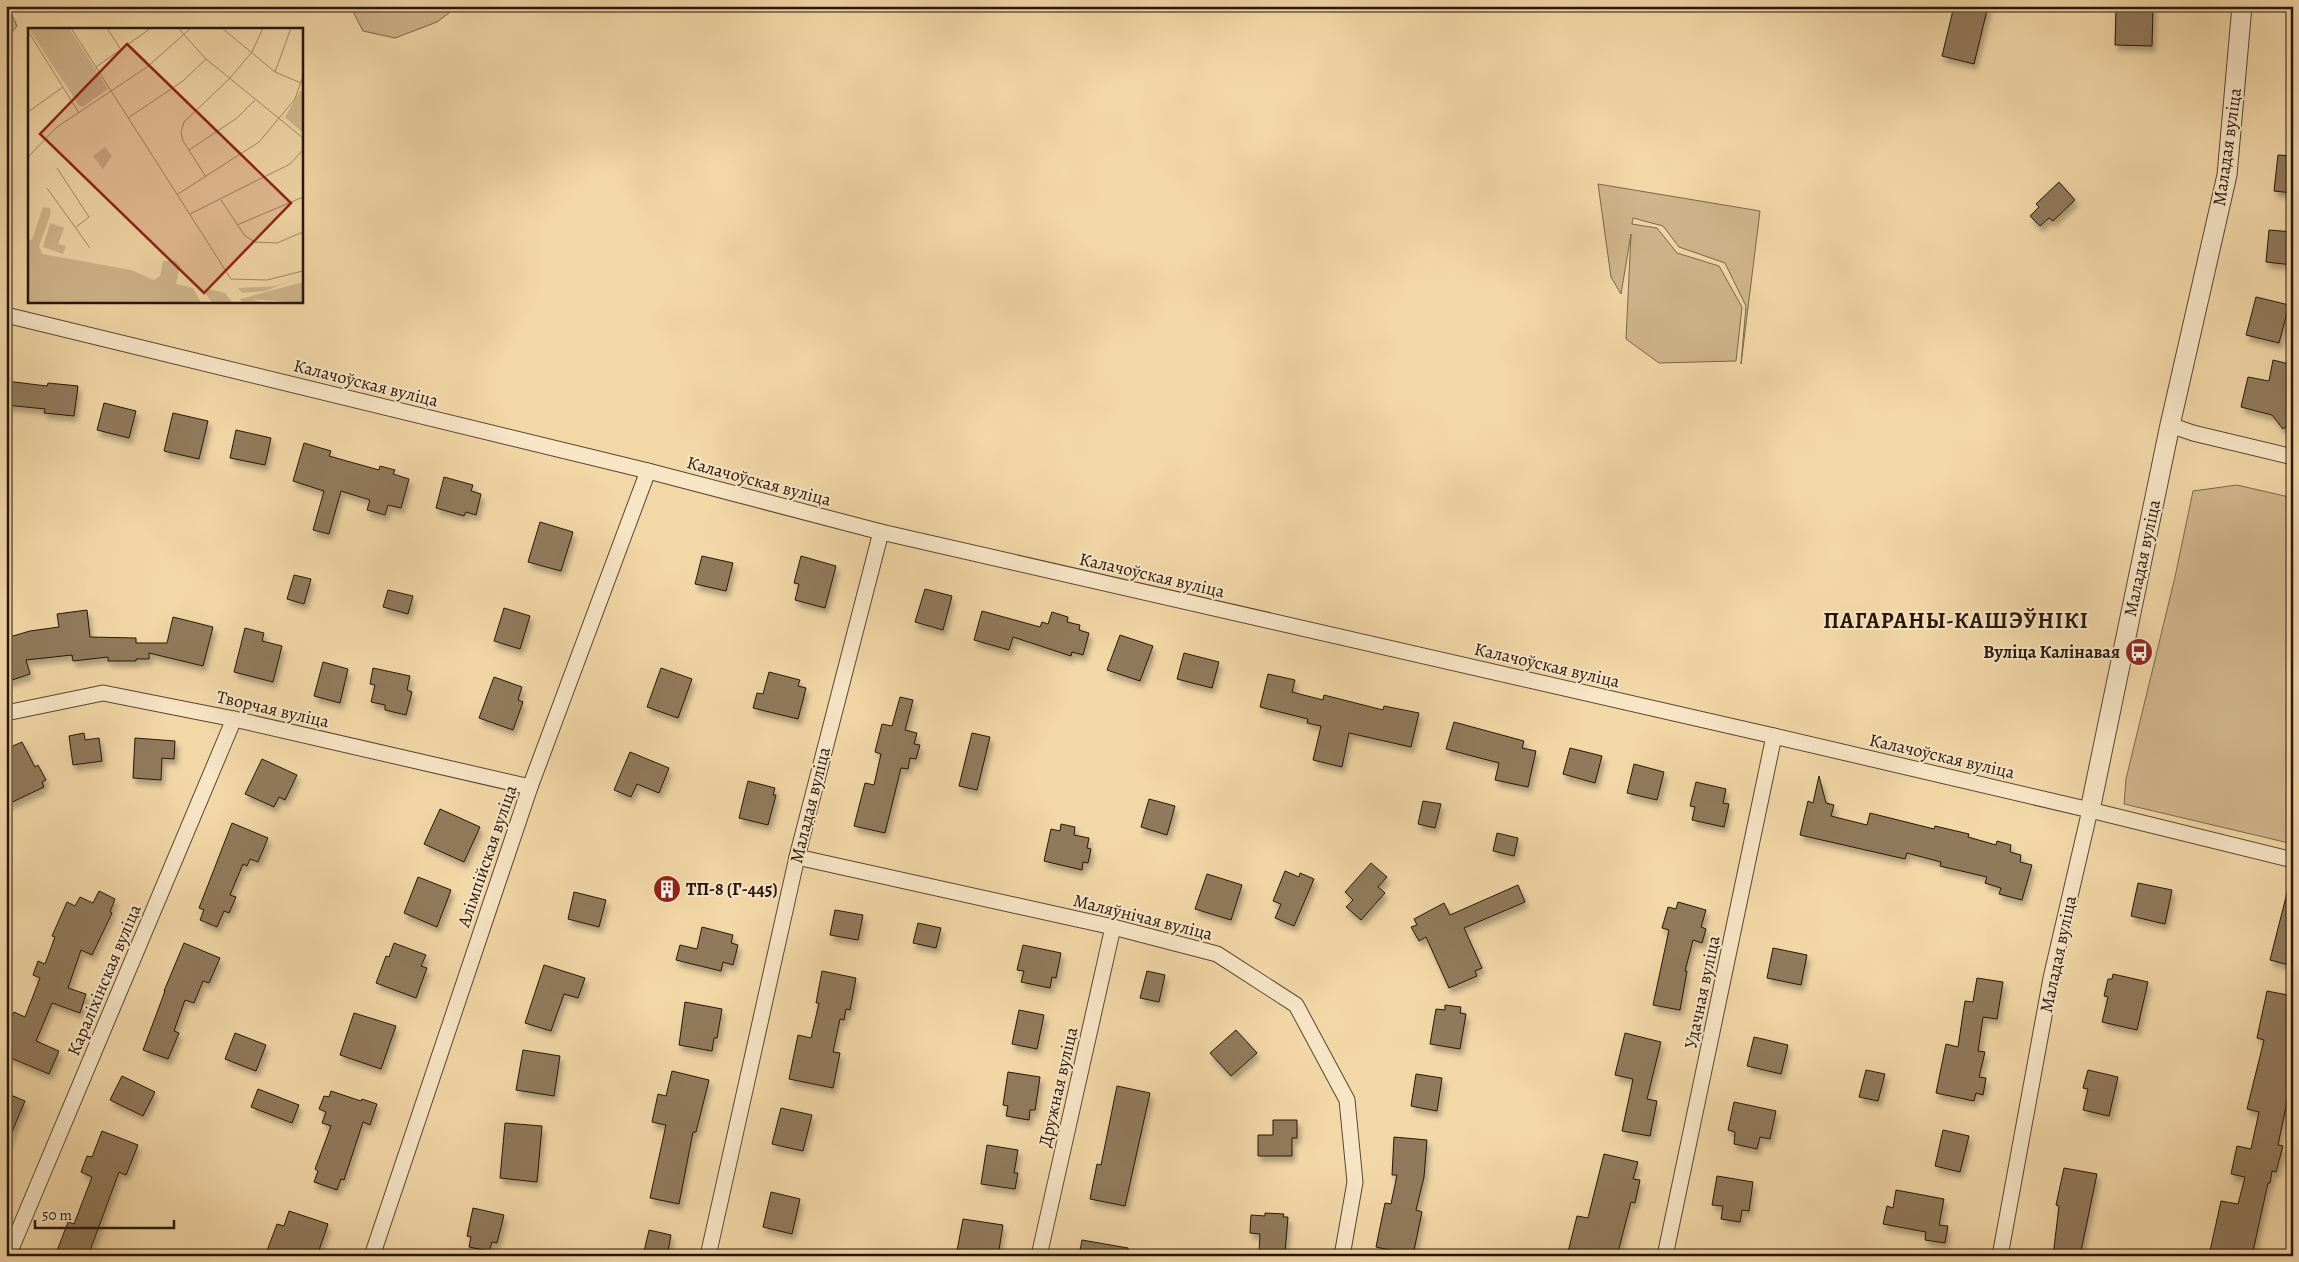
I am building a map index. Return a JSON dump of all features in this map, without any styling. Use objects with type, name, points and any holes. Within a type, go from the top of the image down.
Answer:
[{"type":"street","name":"Маладая вуліца","points":[[2000,1256],[2051,978],[2090,810],[2170,425],[2227,175],[2242,6]]},
{"type":"street","name":"Калачоўская вуліца","points":[[6,315],[648,471],[881,532],[1774,736],[2293,860]]},
{"type":"street","points":[[2170,425],[2193,433],[2293,457]]},
{"type":"street","name":"Алімпійская вуліца","points":[[372,1256],[530,787],[648,471]]},
{"type":"street","name":"Маладая вуліца","points":[[708,1256],[797,857],[881,532]]},
{"type":"street","name":"Творчая вуліца","points":[[6,713],[103,693],[234,719],[530,787]]},
{"type":"street","name":"Караліхінская вуліца","points":[[8,1256],[234,719]]},
{"type":"street","name":"Удачная вуліца","points":[[1665,1256],[1774,736]]},
{"type":"street","name":"Маляўнічая вуліца","points":[[797,857],[1113,927],[1217,954],[1296,1005],[1347,1100],[1356,1182],[1342,1256]]},
{"type":"street","name":"Дружная вуліца","points":[[1039,1256],[1113,927]]},
{"type":"shaded area","points":[[350,6],[458,6],[437,22],[395,38],[363,31]]},
{"type":"shaded area","points":[[6,9],[10,11],[17,26],[6,40]]},
{"type":"shaded area","points":[[1598,184],[1760,211],[1741,364],[1746,306],[1725,263],[1679,247],[1663,226],[1633,218],[1632,224],[1657,228],[1677,253],[1719,266],[1742,307],[1736,361],[1659,363],[1626,339],[1631,234],[1621,294],[1611,277]]},
{"type":"shaded area","points":[[2237,485],[2293,498],[2293,844],[2124,804],[2126,779],[2175,577],[2193,491]]},
{"type":"building","points":[[1954,6],[1988,6],[1974,64],[1942,56]]},
{"type":"building","points":[[2116,6],[2153,6],[2152,46],[2115,45]]},
{"type":"building","points":[[2278,155],[2293,156],[2293,193],[2274,191]]},
{"type":"building","points":[[2059,182],[2075,200],[2053,221],[2049,218],[2040,226],[2030,216],[2039,207],[2036,204]]},
{"type":"building","points":[[2269,230],[2293,232],[2293,265],[2266,262]]},
{"type":"building","points":[[2256,297],[2289,305],[2279,343],[2246,335]]},
{"type":"building","points":[[2273,360],[2293,365],[2293,422],[2283,429],[2272,415],[2241,407],[2248,377],[2269,381]]},
{"type":"building","points":[[6,381],[47,386],[48,383],[78,386],[74,416],[44,413],[45,409],[6,405]]},
{"type":"building","points":[[104,403],[136,411],[129,438],[97,430]]},
{"type":"building","points":[[173,413],[208,421],[199,459],[164,451]]},
{"type":"building","points":[[236,430],[271,438],[265,465],[230,458]]},
{"type":"building","points":[[304,443],[331,451],[329,456],[379,470],[380,466],[395,470],[393,474],[409,479],[401,508],[388,505],[385,515],[367,510],[370,500],[341,491],[329,534],[313,530],[324,491],[293,481]]},
{"type":"building","points":[[444,477],[473,485],[471,491],[481,494],[476,515],[466,512],[464,516],[436,508]]},
{"type":"building","points":[[540,522],[573,532],[561,571],[528,562]]},
{"type":"building","points":[[702,556],[733,563],[726,591],[695,584]]},
{"type":"building","points":[[801,556],[836,566],[825,608],[795,600],[799,584],[794,583]]},
{"type":"building","points":[[294,575],[311,579],[304,604],[287,599]]},
{"type":"building","points":[[925,589],[952,596],[943,630],[915,622]]},
{"type":"building","points":[[388,590],[413,596],[408,614],[383,607]]},
{"type":"building","points":[[504,608],[530,616],[520,649],[494,641]]},
{"type":"building","points":[[87,610],[90,637],[136,638],[136,643],[167,643],[173,617],[213,627],[203,666],[149,653],[149,659],[136,659],[136,661],[108,661],[108,657],[73,661],[72,655],[26,660],[30,674],[6,682],[6,638],[30,631],[59,627],[57,614]]},
{"type":"building","points":[[982,611],[1040,627],[1042,622],[1048,624],[1052,612],[1068,617],[1067,622],[1080,625],[1079,630],[1089,633],[1083,655],[1072,652],[1071,656],[1013,637],[1009,650],[974,640]]},
{"type":"building","points":[[245,628],[264,633],[262,641],[282,646],[273,682],[234,672]]},
{"type":"building","points":[[1120,635],[1153,646],[1140,681],[1107,670]]},
{"type":"building","points":[[1184,653],[1219,662],[1212,688],[1177,679]]},
{"type":"building","points":[[323,662],[348,669],[340,703],[314,696]]},
{"type":"building","points":[[373,668],[410,676],[407,690],[412,692],[406,715],[385,710],[385,705],[371,702],[375,685],[370,684]]},
{"type":"building","points":[[661,668],[692,679],[678,718],[647,707]]},
{"type":"building","points":[[769,672],[800,680],[798,686],[806,688],[798,719],[753,708],[757,693],[763,694]]},
{"type":"building","points":[[1268,674],[1295,680],[1292,692],[1323,700],[1324,695],[1383,710],[1384,706],[1419,713],[1411,747],[1349,733],[1342,767],[1313,760],[1321,726],[1307,723],[1308,719],[1260,707]]},
{"type":"building","points":[[494,677],[522,687],[518,700],[523,702],[513,730],[479,718]]},
{"type":"building","points":[[900,697],[913,700],[905,730],[917,733],[914,744],[920,745],[916,759],[910,758],[908,769],[901,768],[885,833],[854,826],[865,783],[874,785],[881,754],[875,752],[882,724],[892,726]]},
{"type":"building","points":[[1454,722],[1524,741],[1522,748],[1536,751],[1528,787],[1495,780],[1499,763],[1446,749]]},
{"type":"building","points":[[84,733],[85,740],[99,738],[102,761],[73,765],[69,736]]},
{"type":"building","points":[[972,733],[990,737],[977,790],[959,786]]},
{"type":"building","points":[[135,738],[175,741],[174,759],[162,758],[161,780],[133,778]]},
{"type":"building","points":[[22,742],[35,767],[38,765],[46,780],[42,782],[44,787],[6,805],[6,749]]},
{"type":"building","points":[[1570,748],[1602,756],[1595,783],[1563,774]]},
{"type":"building","points":[[630,752],[669,768],[659,793],[637,784],[631,797],[614,790]]},
{"type":"building","points":[[262,759],[297,775],[285,800],[279,797],[274,807],[245,794]]},
{"type":"building","points":[[1634,764],[1664,772],[1657,800],[1627,793]]},
{"type":"building","points":[[1819,776],[1826,803],[1834,805],[1831,816],[1867,825],[1870,813],[1934,829],[1935,826],[1969,834],[1968,837],[1996,845],[1997,841],[2011,845],[2010,852],[2021,855],[2020,862],[2032,865],[2022,900],[1999,894],[2001,888],[1985,883],[1987,877],[1940,866],[1941,862],[1907,853],[1905,859],[1800,835],[1808,801],[1813,803]]},
{"type":"building","points":[[748,781],[775,788],[773,795],[776,795],[768,825],[739,818]]},
{"type":"building","points":[[1696,782],[1726,789],[1723,803],[1729,804],[1724,827],[1692,820],[1695,807],[1690,806]]},
{"type":"building","points":[[1149,799],[1175,806],[1167,835],[1141,827]]},
{"type":"building","points":[[1423,801],[1441,804],[1435,828],[1418,824]]},
{"type":"building","points":[[440,809],[480,827],[464,862],[424,844]]},
{"type":"building","points":[[232,823],[268,838],[258,862],[250,859],[247,866],[243,864],[230,895],[236,897],[229,913],[224,911],[217,927],[200,920],[204,910],[199,908]]},
{"type":"building","points":[[1061,824],[1075,827],[1074,835],[1089,838],[1087,848],[1091,849],[1088,863],[1083,862],[1082,870],[1044,861],[1051,829],[1060,831]]},
{"type":"building","points":[[1497,833],[1518,838],[1514,856],[1493,851]]},
{"type":"building","points":[[1371,863],[1387,877],[1378,887],[1385,893],[1361,920],[1346,907],[1353,900],[1345,892]]},
{"type":"building","points":[[1285,871],[1299,877],[1300,873],[1314,879],[1294,926],[1275,918],[1281,904],[1273,901]]},
{"type":"building","points":[[1207,874],[1242,885],[1231,920],[1195,909]]},
{"type":"building","points":[[418,877],[451,890],[437,927],[404,913]]},
{"type":"building","points":[[2138,883],[2172,890],[2165,924],[2131,916]]},
{"type":"building","points":[[1518,885],[1525,902],[1464,928],[1482,968],[1475,971],[1477,976],[1449,988],[1426,937],[1419,941],[1411,927],[1417,925],[1414,919],[1444,903],[1450,915]]},
{"type":"building","points":[[2288,889],[2293,890],[2293,966],[2270,960]]},
{"type":"building","points":[[99,891],[115,899],[110,912],[112,913],[92,955],[81,950],[68,988],[86,994],[80,1013],[52,1003],[36,1041],[59,1051],[49,1074],[6,1056],[6,1029],[14,1012],[25,1017],[40,978],[33,975],[38,961],[45,964],[55,937],[52,936],[67,902],[75,906],[80,897],[93,903]]},
{"type":"building","points":[[574,892],[606,900],[599,927],[568,919]]},
{"type":"building","points":[[1678,902],[1706,910],[1701,927],[1706,929],[1702,943],[1693,940],[1685,971],[1687,971],[1680,1010],[1653,1005],[1669,930],[1662,928],[1668,907],[1676,909]]},
{"type":"building","points":[[835,910],[863,915],[858,940],[830,935]]},
{"type":"building","points":[[918,923],[941,928],[936,948],[913,943]]},
{"type":"building","points":[[702,927],[733,935],[731,943],[738,945],[733,965],[723,962],[721,971],[676,960],[680,945],[697,949]]},
{"type":"building","points":[[184,943],[220,958],[209,983],[203,981],[194,1003],[185,1000],[174,1031],[179,1033],[168,1059],[143,1050],[164,991]]},
{"type":"building","points":[[394,943],[426,955],[421,966],[427,968],[416,998],[376,983],[386,956],[389,957]]},
{"type":"building","points":[[1023,945],[1061,953],[1056,978],[1052,977],[1050,988],[1021,982],[1024,971],[1017,970]]},
{"type":"building","points":[[1773,948],[1807,955],[1801,985],[1767,978]]},
{"type":"building","points":[[544,965],[585,978],[578,998],[564,994],[551,1031],[525,1023]]},
{"type":"building","points":[[822,971],[856,978],[850,1010],[846,1009],[844,1020],[840,1019],[833,1052],[840,1053],[833,1088],[789,1079],[798,1035],[811,1038],[819,1003],[816,1003]]},
{"type":"building","points":[[1147,971],[1165,975],[1159,1002],[1140,998]]},
{"type":"building","points":[[2113,974],[2148,982],[2137,1030],[2102,1022],[2108,997],[2104,996],[2108,979],[2112,979]]},
{"type":"building","points":[[1977,978],[2003,982],[1997,1019],[1983,1017],[1978,1051],[1985,1052],[1979,1077],[1986,1078],[1983,1095],[1976,1093],[1974,1101],[1936,1093],[1946,1044],[1958,1047],[1965,1001],[1973,1002]]},
{"type":"building","points":[[2267,991],[2293,996],[2293,1073],[2278,1145],[2283,1146],[2276,1172],[2272,1171],[2270,1183],[2268,1183],[2252,1256],[2234,1256],[2210,1251],[2221,1201],[2238,1204],[2245,1177],[2231,1174],[2237,1146],[2251,1149],[2259,1112],[2247,1109],[2264,1040],[2257,1038]]},
{"type":"building","points":[[685,1002],[722,1009],[717,1038],[714,1038],[712,1051],[679,1045]]},
{"type":"building","points":[[1445,1005],[1461,1007],[1460,1013],[1466,1014],[1460,1049],[1430,1044],[1436,1009],[1445,1010]]},
{"type":"building","points":[[1019,1010],[1044,1015],[1037,1049],[1012,1044]]},
{"type":"building","points":[[354,1013],[396,1026],[381,1069],[340,1055]]},
{"type":"building","points":[[1236,1030],[1257,1053],[1231,1076],[1210,1053]]},
{"type":"building","points":[[235,1033],[266,1045],[256,1071],[225,1059]]},
{"type":"building","points":[[1625,1033],[1661,1042],[1647,1099],[1657,1101],[1650,1136],[1622,1131],[1633,1079],[1615,1075]]},
{"type":"building","points":[[1754,1037],[1788,1045],[1781,1074],[1747,1066]]},
{"type":"building","points":[[523,1050],[560,1056],[554,1096],[516,1090]]},
{"type":"building","points":[[1866,1070],[1885,1074],[1878,1101],[1859,1097]]},
{"type":"building","points":[[2088,1070],[2118,1077],[2109,1116],[2083,1110],[2088,1089],[2083,1088]]},
{"type":"building","points":[[672,1071],[709,1080],[696,1132],[693,1132],[679,1204],[650,1198],[666,1125],[652,1122],[658,1094],[666,1096]]},
{"type":"building","points":[[1008,1072],[1040,1077],[1035,1110],[1030,1110],[1029,1120],[1006,1116],[1008,1106],[1003,1105]]},
{"type":"building","points":[[1416,1074],[1442,1078],[1437,1111],[1411,1106]]},
{"type":"building","points":[[122,1076],[155,1092],[143,1116],[110,1100]]},
{"type":"building","points":[[1117,1086],[1150,1093],[1125,1206],[1090,1199],[1097,1164],[1101,1165]]},
{"type":"building","points":[[258,1089],[299,1105],[292,1123],[251,1107]]},
{"type":"building","points":[[331,1091],[377,1104],[370,1125],[363,1122],[344,1180],[341,1179],[337,1190],[314,1182],[318,1171],[315,1169],[331,1126],[322,1123],[326,1112],[319,1109],[324,1096],[329,1097]]},
{"type":"building","points":[[6,1093],[25,1101],[6,1146]]},
{"type":"building","points":[[1734,1102],[1776,1111],[1770,1139],[1760,1137],[1757,1149],[1734,1144],[1735,1132],[1728,1130]]},
{"type":"building","points":[[781,1108],[812,1115],[803,1151],[772,1144]]},
{"type":"building","points":[[1273,1120],[1297,1120],[1297,1138],[1292,1138],[1292,1156],[1258,1156],[1258,1135],[1273,1135]]},
{"type":"building","points":[[505,1123],[542,1126],[537,1182],[500,1178]]},
{"type":"building","points":[[1943,1130],[1969,1136],[1960,1172],[1935,1166]]},
{"type":"building","points":[[102,1131],[138,1145],[126,1175],[119,1172],[88,1256],[55,1256],[68,1222],[74,1224],[92,1177],[81,1172],[87,1156],[92,1157]]},
{"type":"building","points":[[1394,1137],[1427,1140],[1424,1177],[1416,1210],[1422,1212],[1413,1255],[1376,1247],[1385,1203],[1391,1204],[1397,1175],[1392,1175]]},
{"type":"building","points":[[987,1145],[1018,1150],[1014,1173],[1018,1173],[1015,1189],[981,1184]]},
{"type":"building","points":[[1604,1154],[1638,1162],[1633,1179],[1640,1180],[1635,1203],[1631,1202],[1617,1256],[1567,1256],[1577,1216],[1588,1218]]},
{"type":"building","points":[[2064,1168],[2097,1174],[2080,1256],[2053,1256],[2059,1206],[2056,1205]]},
{"type":"building","points":[[1717,1176],[1753,1182],[1749,1211],[1742,1210],[1740,1222],[1721,1219],[1723,1206],[1712,1205]]},
{"type":"building","points":[[1896,1190],[1944,1199],[1939,1225],[1948,1226],[1945,1243],[1925,1240],[1926,1232],[1883,1224],[1887,1206],[1893,1208]]},
{"type":"building","points":[[771,1192],[800,1199],[792,1234],[763,1227]]},
{"type":"building","points":[[473,1208],[504,1215],[497,1243],[492,1242],[489,1251],[469,1247],[471,1237],[467,1236]]},
{"type":"building","points":[[289,1211],[328,1224],[317,1256],[265,1256],[277,1224],[284,1226]]},
{"type":"building","points":[[1265,1213],[1284,1214],[1283,1217],[1288,1217],[1285,1252],[1259,1251],[1260,1234],[1250,1233],[1251,1215],[1265,1216]]},
{"type":"building","points":[[963,1219],[1003,1225],[998,1256],[956,1256]]},
{"type":"building","points":[[649,1230],[671,1235],[667,1256],[643,1256]]},
{"type":"building","points":[[1082,1240],[1128,1248],[1128,1256],[1079,1256]]},
{"type":"place","name":"Вуліца Калінавая","points":[[2139,652]]},
{"type":"place","name":"ТП-8 (Г-445)","points":[[667,889]]},
{"type":"district","name":"ПАГАРАНЫ-КАШЭЎНІКІ","points":[[1956,620]]}]
